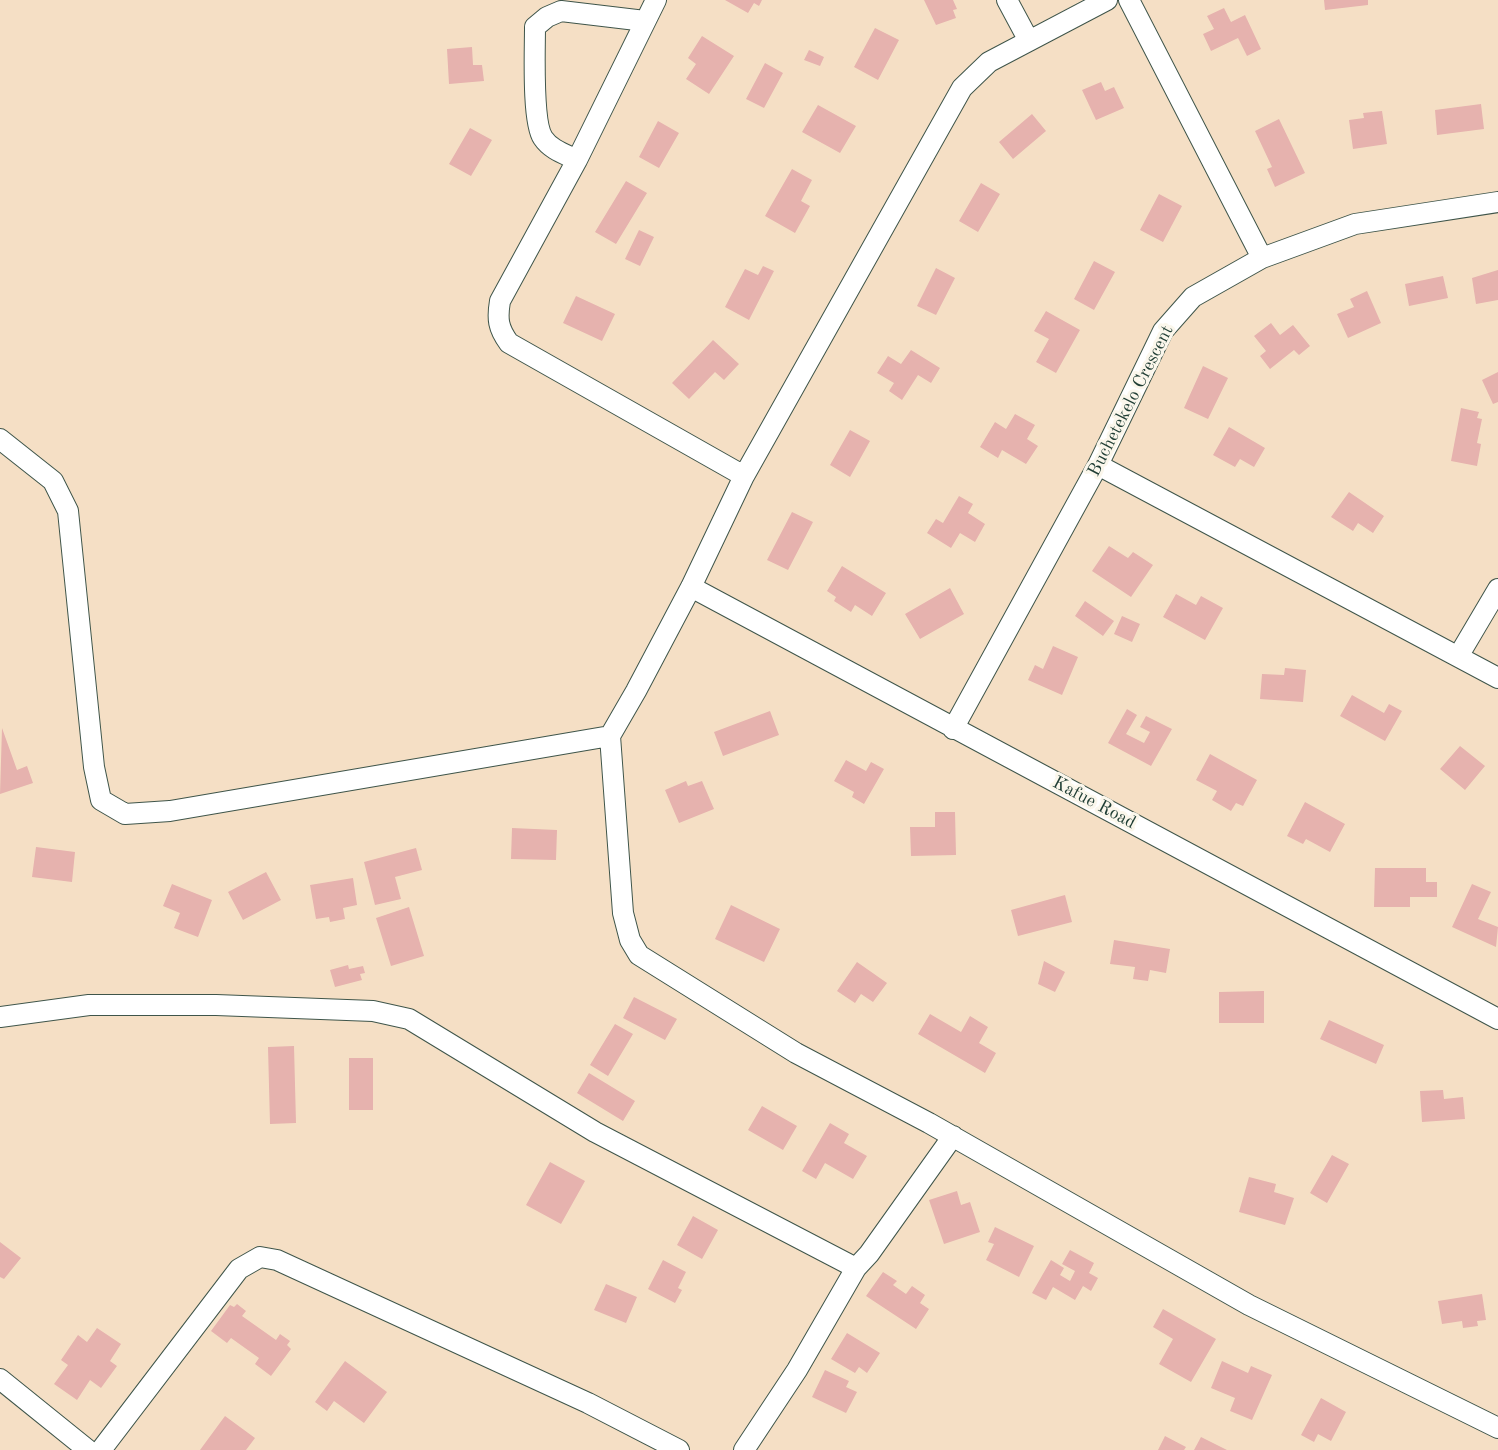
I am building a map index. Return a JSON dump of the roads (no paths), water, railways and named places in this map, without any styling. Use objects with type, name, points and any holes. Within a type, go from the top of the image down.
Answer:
[{"type":"street","points":[[656,0],[577,160],[500,301],[497,316],[499,331],[509,343],[744,476]]},
{"type":"street","points":[[1007,0],[1029,41]]},
{"type":"street","points":[[1107,0],[989,62],[962,88],[744,476],[691,587],[610,736],[623,913],[630,940],[639,955],[796,1053],[953,1136],[1249,1305],[1498,1428]]},
{"type":"street","points":[[1129,0],[1262,258]]},
{"type":"street","points":[[577,160],[552,148],[541,136],[537,121],[535,27],[547,17],[561,11],[645,21]]},
{"type":"street","name":"Buchetekelo Crescent","points":[[953,729],[1098,465],[1163,331],[1193,297],[1262,258],[1355,224],[1498,202]]},
{"type":"street","points":[[0,438],[53,481],[68,511],[94,767],[102,800],[126,813],[170,811],[610,736]]},
{"type":"street","points":[[1098,465],[1459,655],[1498,678]]},
{"type":"street","name":"Kafue Road","points":[[691,587],[953,729],[1275,897],[1498,1018]]},
{"type":"street","points":[[1459,655],[1498,589]]},
{"type":"street","points":[[0,1017],[89,1005],[216,1005],[373,1011],[409,1019],[595,1132],[856,1268]]},
{"type":"street","points":[[744,1450],[797,1370],[856,1268],[869,1254],[953,1136]]},
{"type":"street","points":[[101,1450],[239,1269],[260,1257],[277,1260],[588,1403],[679,1450]]},
{"type":"street","points":[[0,1379],[88,1450]]}]
